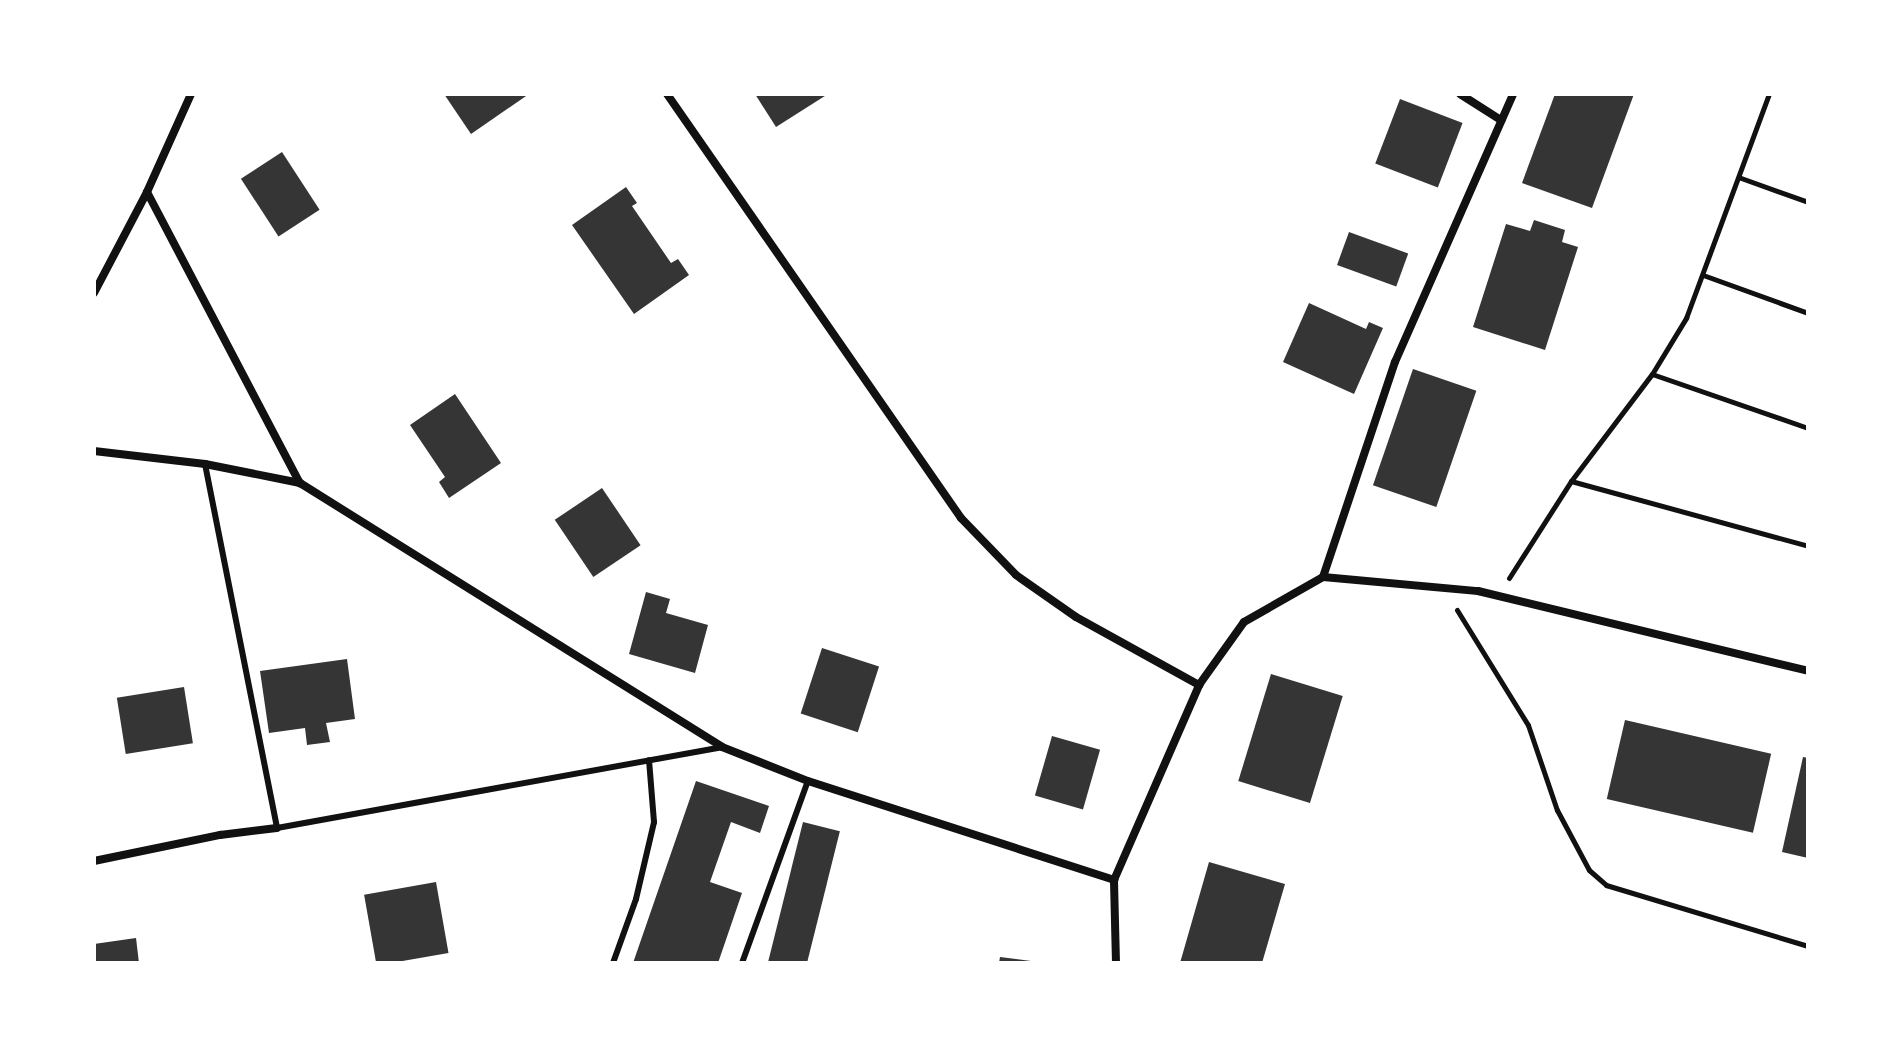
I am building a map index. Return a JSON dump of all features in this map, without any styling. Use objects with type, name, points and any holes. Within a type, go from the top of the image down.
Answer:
[{"type":"street","points":[[94,293],[147,192],[191,94]]},
{"type":"street","points":[[667,94],[961,518],[1016,575],[1064,609],[1199,685]]},
{"type":"street","points":[[1460,94],[1501,120]]},
{"type":"street","points":[[1323,577],[1395,362],[1513,94]]},
{"type":"street","points":[[147,192],[300,483]]},
{"type":"street","points":[[94,451],[205,464],[300,483],[722,747],[808,781],[1114,880]]},
{"type":"street","points":[[1116,963],[1114,880],[1199,685],[1244,622],[1323,577],[1441,586],[1498,596],[1808,671]]},
{"type":"street","points":[[94,861],[220,835],[277,828]]},
{"type":"lane","points":[[205,464],[277,828],[574,777],[722,747]]},
{"type":"lane","points":[[613,963],[636,899],[654,822],[649,760]]},
{"type":"lane","points":[[742,963],[808,781]]},
{"type":"path","points":[[1498,596],[1571,481],[1652,374],[1686,318],[1741,178],[1769,94]]},
{"type":"path","points":[[1741,178],[1808,202]]},
{"type":"path","points":[[1703,275],[1808,313]]},
{"type":"path","points":[[1652,374],[1808,428]]},
{"type":"path","points":[[1571,481],[1808,546]]},
{"type":"path","points":[[1441,586],[1528,725],[1557,810],[1589,870],[1606,885],[1808,946]]},
{"type":"building","points":[[444,94],[529,94],[471,134]]},
{"type":"building","points":[[755,94],[828,94],[776,127]]},
{"type":"building","points":[[1555,94],[1634,94],[1592,208],[1522,183]]},
{"type":"building","points":[[1400,99],[1463,123],[1438,187],[1375,163]]},
{"type":"building","points":[[282,152],[320,210],[278,237],[241,179]]},
{"type":"building","points":[[626,187],[637,203],[632,206],[671,263],[678,259],[689,275],[634,314],[572,225]]},
{"type":"building","points":[[1534,220],[1565,230],[1562,242],[1578,247],[1545,350],[1473,327],[1506,224],[1530,231]]},
{"type":"building","points":[[1349,232],[1408,254],[1396,286],[1337,265]]},
{"type":"building","points":[[1309,303],[1366,329],[1369,322],[1383,328],[1354,394],[1283,362]]},
{"type":"building","points":[[1413,369],[1476,391],[1436,507],[1373,485]]},
{"type":"building","points":[[455,394],[501,463],[449,498],[439,482],[445,477],[410,425]]},
{"type":"building","points":[[602,488],[641,545],[593,577],[555,520]]},
{"type":"building","points":[[646,592],[670,599],[666,613],[708,625],[695,673],[629,654]]},
{"type":"building","points":[[822,648],[879,667],[858,732],[801,714]]},
{"type":"building","points":[[347,659],[355,719],[326,723],[330,742],[307,745],[305,728],[269,733],[260,671]]},
{"type":"building","points":[[1271,674],[1343,696],[1310,803],[1238,781]]},
{"type":"building","points":[[184,687],[193,743],[126,754],[117,698]]},
{"type":"building","points":[[1625,720],[1771,754],[1753,833],[1607,799]]},
{"type":"building","points":[[1052,736],[1100,750],[1083,809],[1035,796]]},
{"type":"building","points":[[1803,757],[1808,758],[1808,858],[1782,852]]},
{"type":"building","points":[[696,781],[769,806],[760,833],[731,822],[710,882],[742,893],[718,963],[633,963]]},
{"type":"building","points":[[803,822],[840,831],[807,963],[768,963]]},
{"type":"building","points":[[1209,862],[1285,884],[1262,963],[1180,963]]},
{"type":"building","points":[[436,882],[449,953],[376,963],[364,895]]},
{"type":"building","points":[[136,938],[139,963],[94,963],[94,944]]},
{"type":"building","points":[[1000,957],[1031,961],[1031,963],[999,963]]}]
